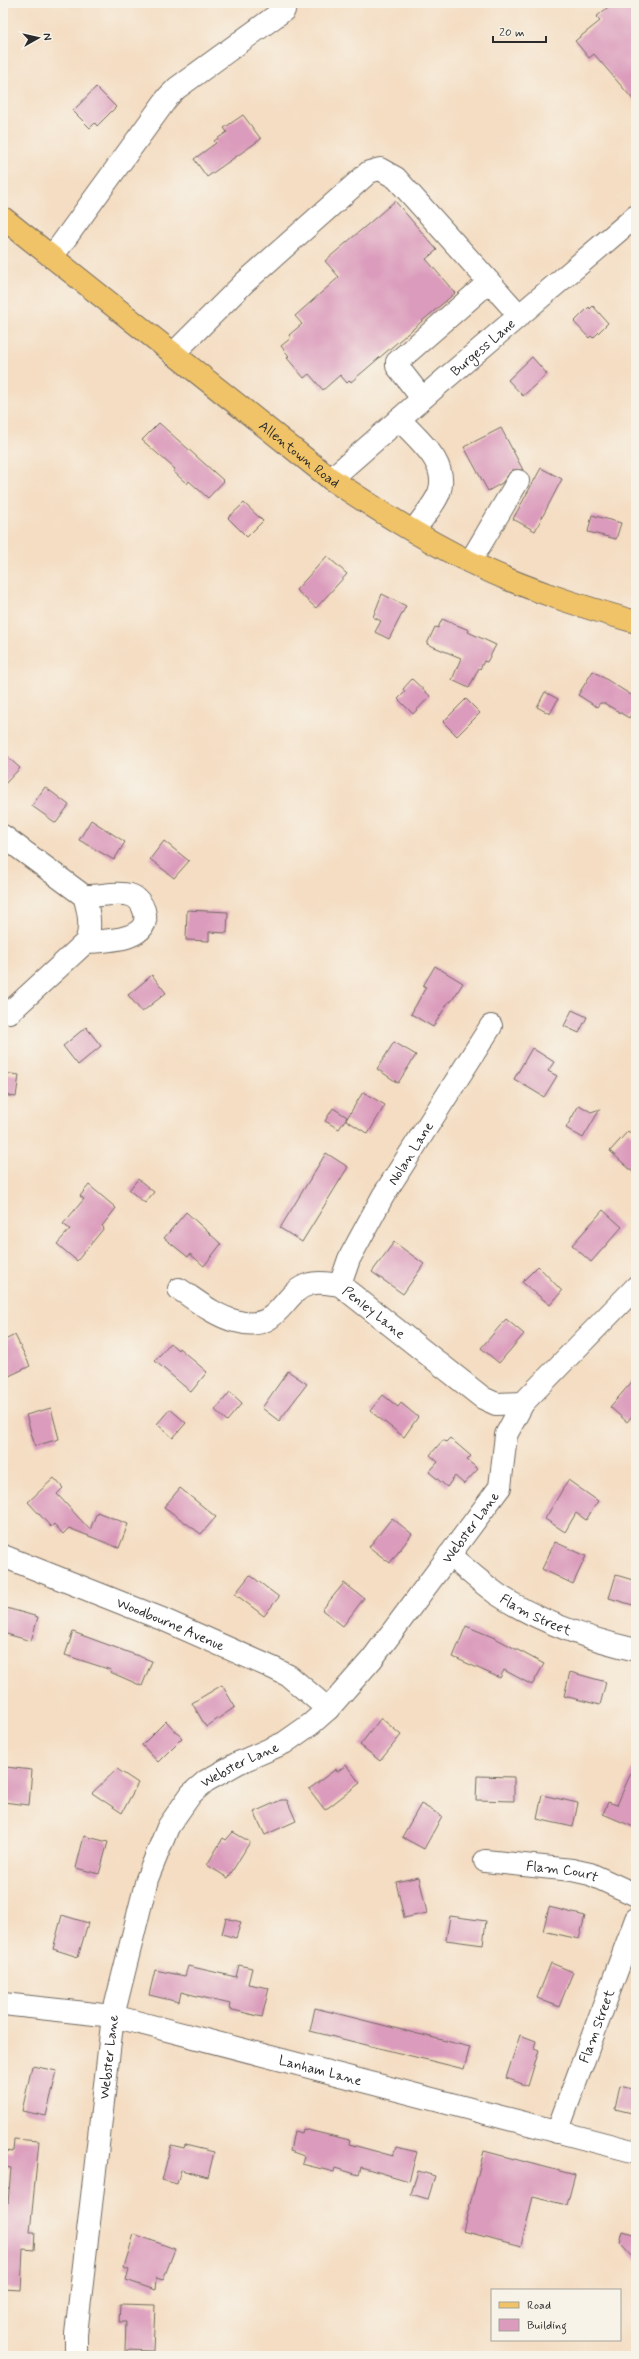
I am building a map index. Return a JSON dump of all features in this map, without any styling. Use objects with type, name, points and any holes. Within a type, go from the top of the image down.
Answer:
[{"type":"main road","name":"Allentown Road","points":[[3,218],[331,479],[414,531],[470,562],[575,604],[636,622]]},
{"type":"street","points":[[52,257],[168,97],[177,88],[284,10],[279,3]]},
{"type":"street","points":[[173,354],[244,283],[369,172],[380,170],[396,178],[519,315]]},
{"type":"street","name":"Burgess Lane","points":[[331,479],[422,398],[636,216]]},
{"type":"street","points":[[422,398],[397,366],[397,362],[489,282]]},
{"type":"street","points":[[399,419],[430,453],[438,466],[442,478],[439,494],[414,531]]},
{"type":"street","points":[[470,562],[518,481]]},
{"type":"street","points":[[3,836],[84,896],[89,911],[89,935],[86,942],[10,1012]]},
{"type":"street","points":[[84,896],[121,894],[132,895],[140,901],[145,919],[144,926],[138,932],[124,938],[86,942]]},
{"type":"street","name":"Nolan Lane","points":[[340,1285],[352,1252],[383,1196],[491,1026]]},
{"type":"street","name":"Penley Lane","points":[[179,1289],[216,1313],[234,1321],[247,1324],[268,1320],[304,1286],[321,1283],[340,1285],[483,1398],[496,1404],[523,1403]]},
{"type":"street","name":"Webster Lane","points":[[76,2356],[76,2334],[113,2016],[147,1879],[158,1847],[180,1808],[191,1794],[206,1781],[228,1768],[284,1743],[328,1709],[372,1659],[500,1487],[506,1435],[523,1403],[636,1287]]},
{"type":"street","name":"Flam Street","points":[[449,1555],[498,1594],[524,1609],[589,1636],[636,1650]]},
{"type":"street","name":"Woodbourne Avenue","points":[[3,1556],[162,1619],[273,1668],[289,1676],[328,1709]]},
{"type":"street","name":"Flam Court","points":[[485,1861],[572,1870],[590,1874],[636,1895]]},
{"type":"street","name":"Flam Street","points":[[557,2132],[636,1920]]},
{"type":"street","name":"Lanham Lane","points":[[3,2004],[113,2016],[636,2152]]},
{"type":"building","points":[[613,3],[636,3],[636,103],[594,54],[589,58],[575,41],[600,21],[596,17]]},
{"type":"building","points":[[96,87],[116,107],[97,126],[95,123],[90,128],[73,111]]},
{"type":"building","points":[[243,115],[261,139],[207,177],[194,159],[216,143],[214,141],[227,132],[224,128]]},
{"type":"building","points":[[395,201],[437,250],[426,259],[455,293],[351,382],[350,380],[347,383],[340,375],[323,390],[309,374],[304,378],[287,358],[289,356],[281,346],[291,338],[289,335],[302,324],[295,316],[339,277],[325,261]]},
{"type":"building","points":[[593,306],[608,323],[593,338],[591,336],[589,338],[574,322],[589,307],[590,309]]},
{"type":"building","points":[[532,357],[547,374],[523,396],[508,380]]},
{"type":"building","points":[[159,423],[224,481],[208,498],[189,481],[187,484],[173,471],[175,469],[142,440]]},
{"type":"building","points":[[501,428],[523,470],[512,470],[502,483],[488,491],[464,447]]},
{"type":"building","points":[[541,468],[562,479],[535,531],[513,519]]},
{"type":"building","points":[[244,503],[263,521],[247,537],[228,518]]},
{"type":"building","points":[[592,515],[621,523],[616,539],[588,532]]},
{"type":"building","points":[[327,556],[347,574],[316,608],[296,590]]},
{"type":"building","points":[[382,594],[406,606],[389,639],[375,632],[381,621],[373,617]]},
{"type":"building","points":[[442,619],[469,630],[468,632],[496,645],[487,662],[484,661],[480,669],[479,668],[469,688],[452,680],[461,658],[427,644],[435,627],[438,628]]},
{"type":"building","points":[[593,671],[636,698],[636,705],[629,718],[604,703],[600,703],[597,707],[578,695]]},
{"type":"building","points":[[412,679],[430,696],[413,714],[398,699],[405,692],[403,689]]},
{"type":"building","points":[[545,692],[558,699],[550,714],[537,707]]},
{"type":"building","points":[[466,699],[480,713],[457,736],[443,722]]},
{"type":"building","points":[[3,753],[20,768],[3,786]]},
{"type":"building","points":[[45,787],[69,805],[56,823],[32,806]]},
{"type":"building","points":[[91,820],[125,842],[114,860],[79,840]]},
{"type":"building","points":[[164,841],[189,861],[174,878],[150,859]]},
{"type":"building","points":[[187,910],[228,912],[227,933],[209,932],[209,941],[186,940]]},
{"type":"building","points":[[435,966],[463,983],[451,1002],[449,1001],[433,1027],[411,1014],[426,987],[423,986]]},
{"type":"building","points":[[152,975],[166,993],[142,1012],[128,995]]},
{"type":"building","points":[[572,1010],[587,1017],[579,1033],[564,1026]]},
{"type":"building","points":[[86,1027],[101,1046],[78,1065],[63,1046]]},
{"type":"building","points":[[394,1042],[416,1055],[398,1083],[377,1069]]},
{"type":"building","points":[[532,1048],[554,1062],[548,1071],[557,1076],[544,1097],[514,1079]]},
{"type":"building","points":[[3,1073],[19,1075],[16,1097],[3,1095]]},
{"type":"building","points":[[363,1092],[385,1105],[368,1134],[346,1120]]},
{"type":"building","points":[[579,1105],[591,1112],[600,1109],[583,1138],[566,1128]]},
{"type":"building","points":[[333,1108],[347,1117],[339,1129],[325,1121]]},
{"type":"building","points":[[628,1131],[636,1138],[636,1175],[610,1151]]},
{"type":"building","points":[[326,1153],[348,1167],[302,1242],[280,1228]]},
{"type":"building","points":[[138,1179],[154,1192],[145,1203],[129,1190]]},
{"type":"building","points":[[89,1185],[116,1208],[102,1226],[104,1228],[77,1261],[57,1244],[70,1229],[63,1224],[84,1199],[80,1196]]},
{"type":"building","points":[[603,1210],[622,1227],[591,1262],[572,1245]]},
{"type":"building","points":[[186,1212],[221,1244],[204,1266],[190,1254],[188,1257],[164,1238]]},
{"type":"building","points":[[394,1242],[424,1264],[403,1294],[372,1272]]},
{"type":"building","points":[[538,1266],[562,1291],[550,1305],[522,1282]]},
{"type":"building","points":[[506,1319],[524,1334],[499,1363],[481,1348]]},
{"type":"building","points":[[15,1335],[30,1366],[7,1377],[3,1369],[3,1341]]},
{"type":"building","points":[[170,1343],[178,1350],[179,1348],[207,1372],[191,1392],[155,1361]]},
{"type":"building","points":[[288,1371],[307,1384],[279,1421],[262,1408]]},
{"type":"building","points":[[636,1377],[636,1411],[627,1422],[610,1407]]},
{"type":"building","points":[[230,1392],[242,1403],[227,1421],[215,1410]]},
{"type":"building","points":[[383,1395],[398,1407],[401,1403],[418,1417],[404,1437],[370,1411]]},
{"type":"building","points":[[51,1408],[59,1439],[35,1446],[26,1415]]},
{"type":"building","points":[[170,1409],[186,1423],[173,1438],[157,1424]]},
{"type":"building","points":[[450,1438],[471,1456],[467,1460],[478,1469],[464,1484],[455,1476],[447,1487],[429,1472],[438,1462],[430,1455],[443,1440],[446,1442]]},
{"type":"building","points":[[54,1478],[63,1488],[57,1494],[90,1530],[97,1512],[128,1524],[119,1548],[69,1528],[63,1534],[54,1524],[51,1527],[28,1502]]},
{"type":"building","points":[[568,1480],[598,1501],[586,1520],[576,1513],[565,1532],[545,1519]]},
{"type":"building","points":[[180,1488],[216,1517],[201,1534],[164,1507]]},
{"type":"building","points":[[392,1518],[412,1534],[390,1563],[369,1547]]},
{"type":"building","points":[[555,1542],[586,1556],[573,1584],[542,1569]]},
{"type":"building","points":[[250,1575],[279,1597],[264,1616],[235,1594]]},
{"type":"building","points":[[616,1575],[636,1581],[636,1606],[609,1598]]},
{"type":"building","points":[[344,1583],[364,1598],[343,1626],[322,1610]]},
{"type":"building","points":[[3,1607],[38,1617],[31,1641],[3,1633]]},
{"type":"building","points":[[466,1626],[495,1638],[544,1664],[532,1685],[504,1670],[500,1678],[453,1657]]},
{"type":"building","points":[[73,1632],[152,1661],[142,1686],[110,1672],[111,1670],[65,1655]]},
{"type":"building","points":[[570,1672],[606,1682],[600,1705],[564,1696]]},
{"type":"building","points":[[222,1685],[235,1707],[206,1727],[192,1703]]},
{"type":"building","points":[[381,1718],[401,1735],[380,1761],[360,1745]]},
{"type":"building","points":[[166,1721],[182,1738],[158,1762],[142,1745]]},
{"type":"building","points":[[636,1761],[636,1828],[603,1814],[608,1802],[617,1805]]},
{"type":"building","points":[[346,1765],[360,1783],[325,1810],[309,1789],[336,1769],[337,1772]]},
{"type":"building","points":[[6,1767],[32,1770],[29,1805],[3,1802]]},
{"type":"building","points":[[117,1769],[138,1783],[122,1813],[92,1793]]},
{"type":"building","points":[[477,1776],[514,1777],[514,1801],[476,1800]]},
{"type":"building","points":[[542,1795],[578,1803],[573,1827],[537,1819]]},
{"type":"building","points":[[281,1800],[287,1800],[296,1821],[265,1835],[254,1812]]},
{"type":"building","points":[[421,1804],[442,1816],[424,1849],[402,1837]]},
{"type":"building","points":[[233,1832],[250,1842],[228,1878],[207,1865],[223,1838],[226,1840]]},
{"type":"building","points":[[84,1836],[108,1842],[99,1874],[76,1868]]},
{"type":"building","points":[[419,1877],[427,1913],[404,1918],[396,1882]]},
{"type":"building","points":[[549,1907],[585,1916],[579,1939],[543,1931]]},
{"type":"building","points":[[62,1915],[88,1923],[78,1957],[53,1949]]},
{"type":"building","points":[[450,1916],[486,1921],[483,1945],[446,1940]]},
{"type":"building","points":[[226,1918],[241,1922],[236,1938],[222,1934]]},
{"type":"building","points":[[551,1963],[573,1972],[559,2007],[537,1998]]},
{"type":"building","points":[[239,1965],[252,1968],[248,1984],[269,1988],[262,2017],[229,2009],[230,2004],[181,1992],[179,2002],[149,1995],[155,1970],[185,1976],[188,1966],[236,1977]]},
{"type":"building","points":[[315,2008],[470,2047],[464,2069],[310,2031]]},
{"type":"building","points":[[520,2035],[536,2041],[534,2048],[539,2050],[528,2086],[506,2078]]},
{"type":"building","points":[[32,2066],[57,2071],[46,2116],[22,2111]]},
{"type":"building","points":[[620,2086],[636,2090],[636,2114],[615,2109]]},
{"type":"building","points":[[303,2129],[350,2140],[349,2144],[393,2156],[396,2147],[417,2152],[409,2181],[361,2167],[359,2175],[335,2168],[334,2172],[302,2164],[304,2156],[290,2151],[294,2131],[302,2133]]},
{"type":"building","points":[[14,2139],[39,2141],[30,2232],[35,2232],[34,2250],[23,2249],[21,2290],[3,2289],[3,2202],[8,2203],[11,2168],[5,2167],[6,2151],[13,2152]]},
{"type":"building","points":[[171,2145],[184,2148],[185,2145],[214,2152],[208,2177],[181,2170],[177,2184],[162,2180]]},
{"type":"building","points":[[484,2151],[575,2175],[567,2205],[533,2197],[521,2246],[463,2231]]},
{"type":"building","points":[[418,2171],[435,2176],[428,2199],[411,2194]]},
{"type":"building","points":[[623,2231],[636,2235],[636,2260],[620,2243]]},
{"type":"building","points":[[134,2234],[175,2249],[163,2280],[156,2278],[155,2290],[126,2280],[129,2269],[124,2267]]},
{"type":"building","points":[[120,2304],[155,2305],[153,2351],[125,2350],[126,2322],[119,2322]]}]
